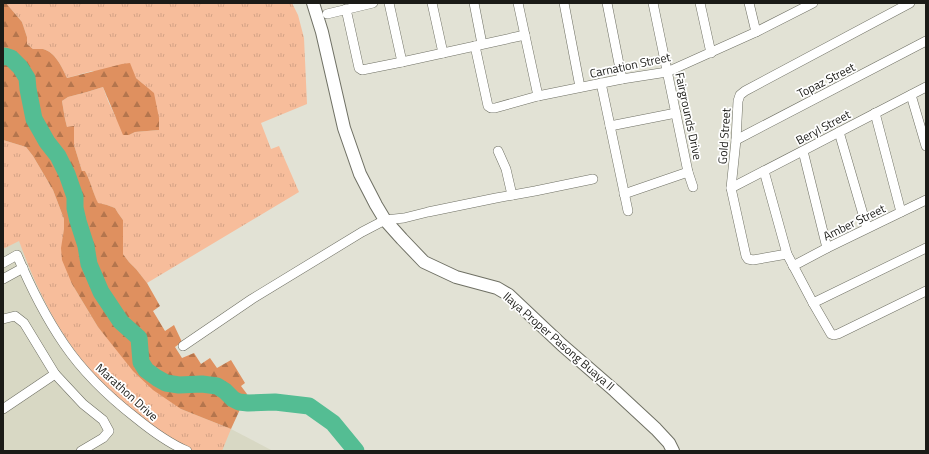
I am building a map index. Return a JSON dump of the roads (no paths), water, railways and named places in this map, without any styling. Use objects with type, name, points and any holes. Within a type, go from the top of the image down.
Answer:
[{"type":"street","name":"Ilaya Proper Pasong Buaya II","points":[[313,3],[322,32],[344,128],[360,174],[385,220],[424,262],[456,278],[497,288],[509,296],[656,429],[669,443],[673,451]]},
{"type":"street","points":[[327,14],[373,3]]},
{"type":"street","points":[[389,3],[402,62]]},
{"type":"street","points":[[432,3],[443,53]]},
{"type":"street","points":[[474,3],[479,45]]},
{"type":"street","points":[[518,3],[538,96]]},
{"type":"street","points":[[564,3],[580,87]]},
{"type":"street","points":[[607,3],[622,79]]},
{"type":"street","name":"Fairgrounds Drive","points":[[653,3],[688,172],[693,187]]},
{"type":"street","points":[[700,3],[712,53]]},
{"type":"street","points":[[749,3],[756,32]]},
{"type":"street","name":"Carnation Street","points":[[479,45],[488,106],[495,108],[538,96],[580,87],[667,72],[756,32],[794,8],[813,3]]},
{"type":"street","name":"Gold Street","points":[[787,254],[753,260],[748,259],[746,256],[731,188],[739,97],[742,92],[910,3]]},
{"type":"street","points":[[346,9],[360,68],[362,70],[525,35]]},
{"type":"street","name":"Topaz Street","points":[[736,140],[926,42]]},
{"type":"street","points":[[601,83],[628,211]]},
{"type":"street","name":"Beryl Street","points":[[731,188],[926,87]]},
{"type":"street","points":[[911,94],[926,146]]},
{"type":"street","points":[[610,126],[676,113]]},
{"type":"street","points":[[875,113],[901,212]]},
{"type":"street","points":[[838,132],[867,228]]},
{"type":"street","points":[[498,151],[506,169],[512,195]]},
{"type":"street","points":[[803,151],[827,248]]},
{"type":"street","points":[[764,170],[787,254],[813,303],[830,332],[834,335],[926,291]]},
{"type":"street","points":[[624,194],[688,172]]},
{"type":"street","points":[[183,346],[252,299],[362,232],[385,220],[404,218],[593,179]]},
{"type":"street","name":"Amber Street","points":[[793,266],[926,200]]},
{"type":"street","points":[[813,303],[926,248]]},
{"type":"street","name":"Marathon Drive","points":[[3,263],[17,255],[45,314],[64,345],[87,373],[119,405],[154,433],[187,451]]},
{"type":"street","points":[[3,279],[23,268]]},
{"type":"street","points":[[3,319],[15,316],[24,323],[56,374],[83,404],[103,420],[109,431],[103,438],[81,451]]},
{"type":"street","points":[[3,409],[56,374]]},
{"type":"waterway","points":[[3,57],[5,56],[11,58],[20,67],[27,78],[34,119],[47,142],[58,156],[67,174],[75,197],[75,208],[86,246],[89,264],[101,292],[121,322],[139,338],[141,362],[146,370],[166,383],[179,385],[202,384],[217,386],[239,402],[275,402],[309,406],[333,423],[356,451]]}]
